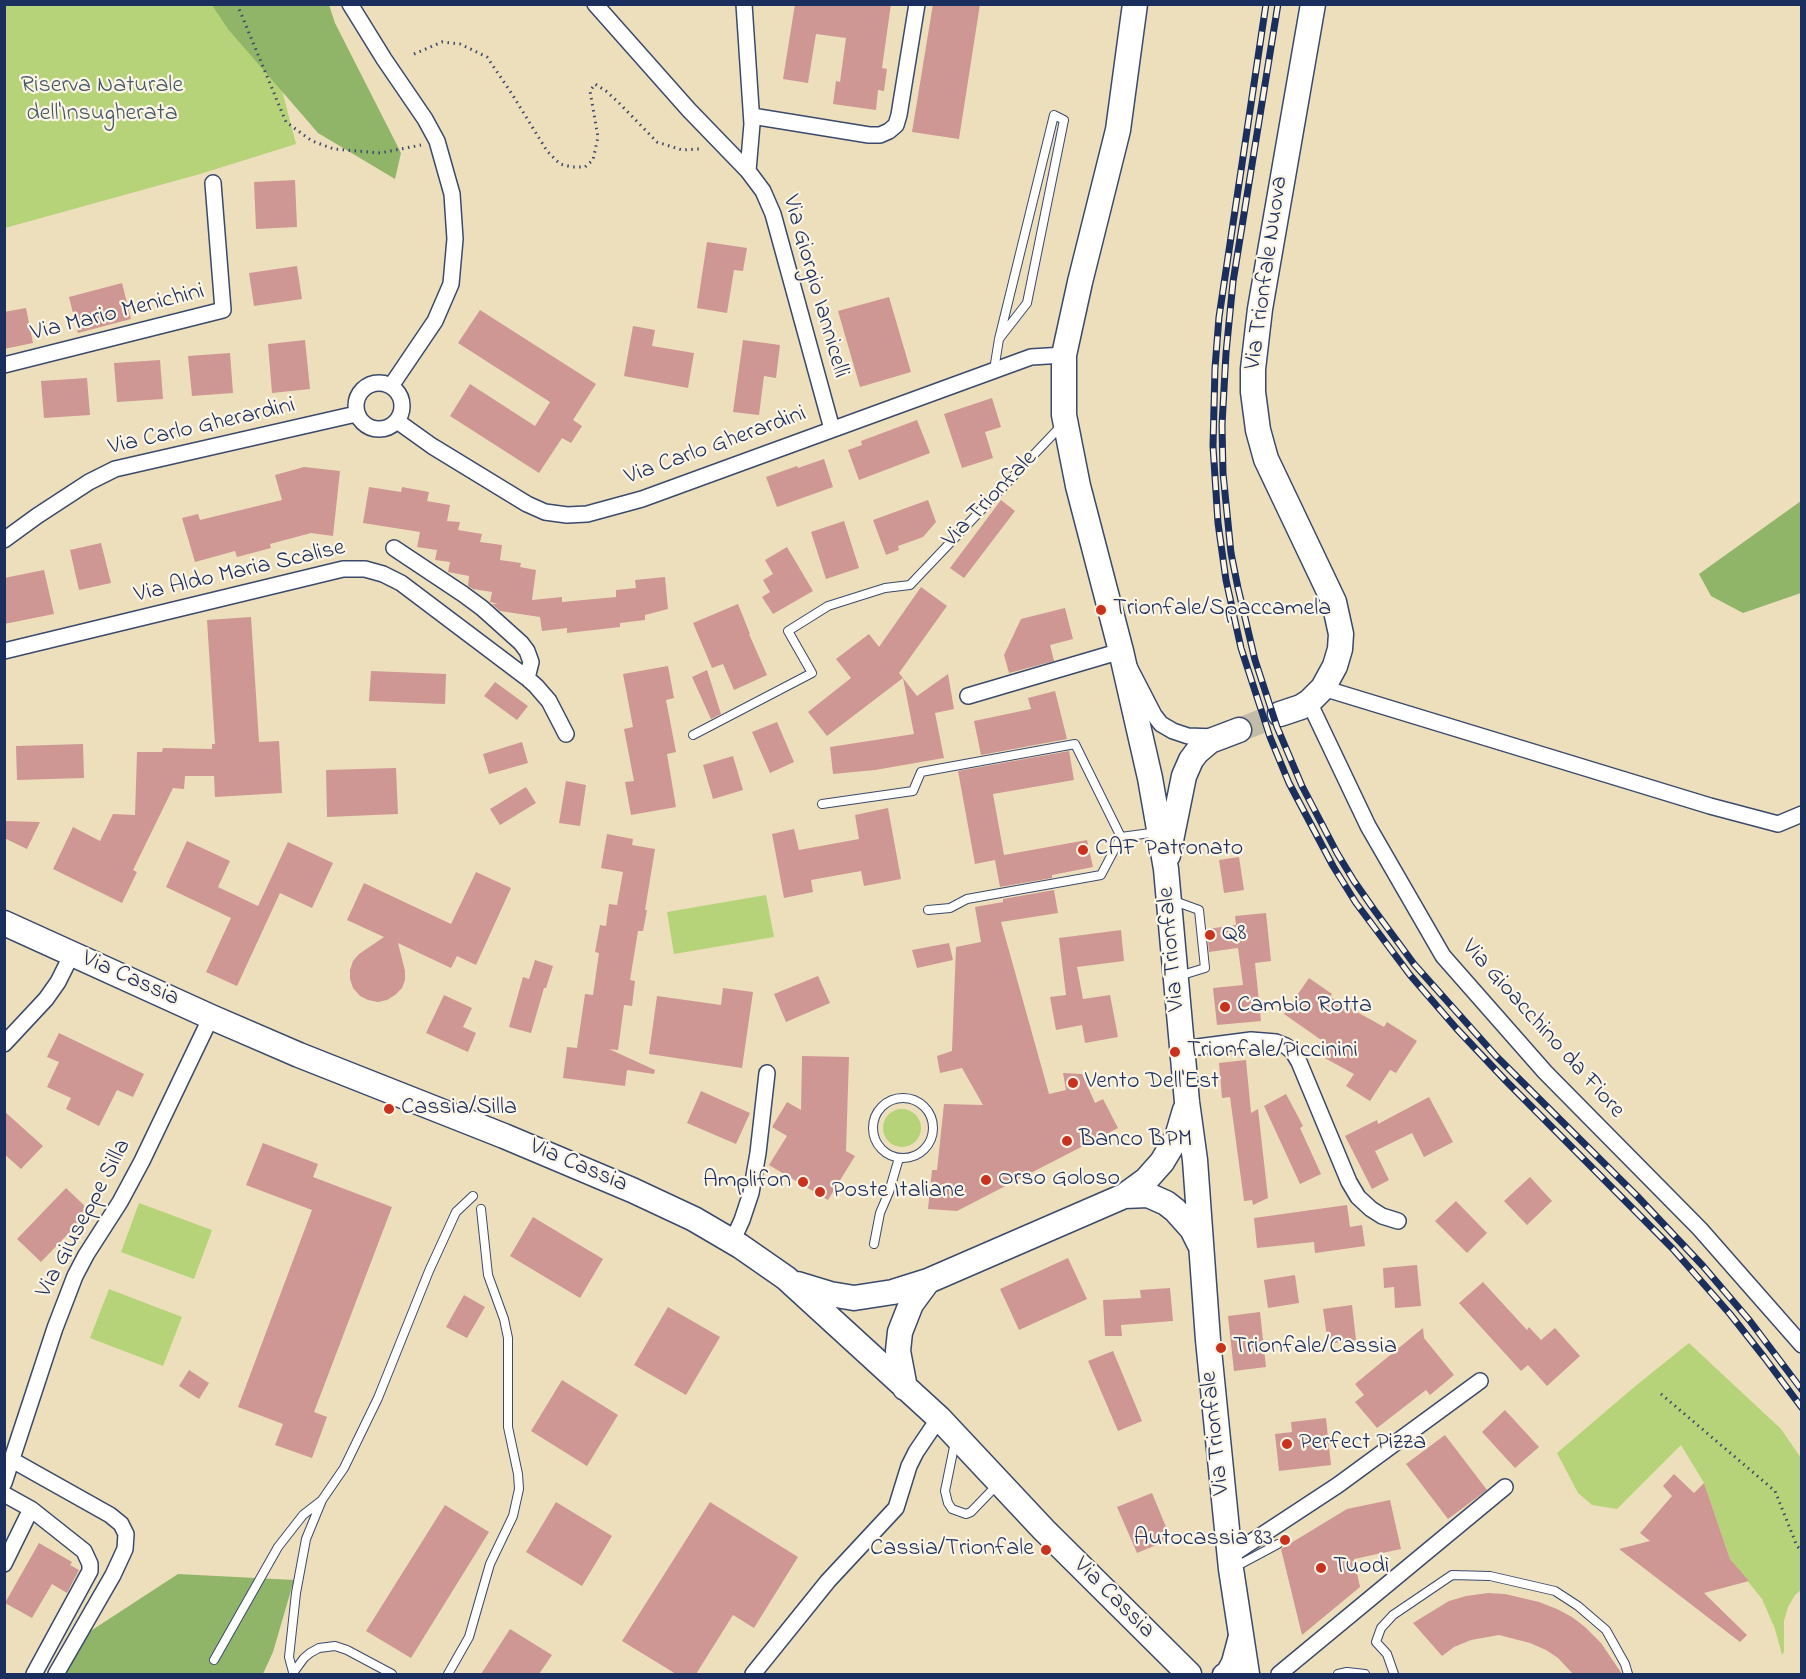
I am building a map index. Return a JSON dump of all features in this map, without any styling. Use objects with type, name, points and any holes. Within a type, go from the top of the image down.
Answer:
[{"type":"main road","name":"Via Trionfale","points":[[1135,4],[1118,130],[1077,293],[1064,355],[1065,422],[1077,486],[1121,651],[1150,778],[1166,869],[1187,1102],[1195,1160],[1208,1340],[1231,1562],[1247,1674]]},
{"type":"main road","name":"Via Trionfale Nuova","points":[[1313,4],[1260,309],[1253,369],[1253,392],[1258,430],[1272,473],[1328,590],[1339,620],[1340,649],[1335,666],[1316,695]]},
{"type":"main road","points":[[1280,714],[1301,706],[1316,695]]},
{"type":"main road","points":[[1166,869],[1186,770],[1197,752],[1210,741],[1228,733]]},
{"type":"main road","name":"Via Cassia","points":[[4,923],[211,1017],[632,1190],[689,1216],[732,1242],[786,1278],[939,1418],[1052,1539],[1188,1674]]},
{"type":"main road","points":[[786,1278],[814,1290],[854,1298],[885,1294],[928,1281],[1124,1196],[1146,1179],[1162,1162],[1177,1137],[1187,1102]]},
{"type":"main road","points":[[1124,1196],[1148,1196],[1166,1203],[1192,1229],[1201,1247]]},
{"type":"main road","points":[[905,1388],[899,1358],[902,1324],[911,1304],[928,1281]]},
{"type":"street","points":[[350,4],[384,59],[425,118],[437,141],[452,194],[455,239],[451,284],[435,321],[392,386]]},
{"type":"street","name":"Via Giorgio Iannicelli","points":[[594,4],[748,171],[763,191],[773,214],[832,429]]},
{"type":"street","points":[[744,4],[752,116],[748,171]]},
{"type":"street","points":[[752,116],[869,135],[880,135],[889,131],[896,125],[899,115],[917,4]]},
{"type":"street","name":"Via Mario Menichini","points":[[4,365],[223,310],[213,183]]},
{"type":"street","name":"Via Carlo Gherardini","points":[[397,421],[432,446],[527,504],[545,512],[567,515],[587,514],[642,499],[1031,357],[1064,355]]},
{"type":"street","points":[[378,383],[392,386],[402,402],[401,415],[397,421],[387,428],[375,429],[364,424],[356,414],[356,400],[364,388],[378,383]]},
{"type":"street","name":"Via Carlo Gherardini","points":[[4,540],[89,482],[115,469],[356,414]]},
{"type":"street","points":[[394,548],[473,601],[521,643],[531,662],[527,678]]},
{"type":"street","name":"Via Aldo Maria Scalise","points":[[4,651],[344,569],[365,569],[383,574],[401,583],[527,678],[549,701],[566,734]]},
{"type":"street","points":[[968,696],[1121,651],[1161,724],[1188,736],[1228,733]]},
{"type":"street","points":[[1316,695],[1778,824],[1802,814]]},
{"type":"street","name":"Via Gioacchino da Fiore","points":[[1316,695],[1368,826],[1443,956],[1545,1072],[1700,1229],[1802,1346]]},
{"type":"street","points":[[4,1044],[46,999],[58,982],[72,954]]},
{"type":"street","name":"Via Giuseppe Silla","points":[[4,1483],[55,1328],[75,1276],[142,1161],[211,1017]]},
{"type":"street","points":[[1182,1049],[1251,1040],[1276,1042],[1286,1046],[1299,1062],[1349,1182],[1358,1197],[1382,1216],[1398,1221]]},
{"type":"street","points":[[732,1242],[751,1193],[767,1073]]},
{"type":"street","points":[[1231,1562],[1480,1381]]},
{"type":"street","points":[[753,1674],[828,1581],[897,1508],[909,1466],[939,1418]]},
{"type":"street","points":[[12,1460],[110,1515],[121,1524],[126,1534],[124,1549],[113,1575],[56,1674]]},
{"type":"street","points":[[1279,1674],[1506,1487]]},
{"type":"street","points":[[4,1494],[31,1509],[84,1551],[90,1564],[90,1571],[34,1674]]},
{"type":"street","points":[[4,1564],[31,1509]]},
{"type":"street","name":"Via Trionfale","points":[[1222,1674],[1228,1668],[1233,1655],[1239,1628]]},
{"type":"lane","points":[[994,370],[999,339],[1054,115],[1064,120],[1027,303],[999,339]]},
{"type":"lane","name":"Via Trionfale","points":[[693,735],[812,673],[788,631],[828,606],[885,588],[910,585],[1065,422]]},
{"type":"lane","points":[[822,804],[913,790],[921,772],[1075,744],[1121,837]]},
{"type":"lane","points":[[1121,837],[1159,832]]},
{"type":"lane","points":[[928,910],[951,908],[967,899],[1101,875],[1121,837]]},
{"type":"lane","points":[[899,1098],[919,1102],[931,1118],[933,1128],[927,1147],[919,1154],[909,1158],[899,1158],[882,1150],[876,1142],[873,1123],[882,1106],[899,1098]]},
{"type":"lane","points":[[874,1244],[880,1213],[899,1158]]},
{"type":"lane","points":[[293,1673],[289,1657],[306,1539],[322,1500],[344,1468],[378,1398],[429,1271],[456,1212],[473,1196]]},
{"type":"lane","points":[[448,1674],[469,1638],[490,1564],[513,1516],[519,1489],[508,1427],[508,1338],[504,1319],[488,1275],[481,1209]]},
{"type":"lane","points":[[956,1436],[945,1491],[952,1509],[966,1514],[971,1512],[999,1483]]},
{"type":"lane","points":[[214,1660],[278,1546],[303,1515],[322,1500]]},
{"type":"lane","points":[[1231,1562],[1278,1544]]},
{"type":"lane","points":[[1394,1674],[1388,1654],[1376,1642],[1381,1628],[1393,1615],[1452,1575],[1490,1576],[1555,1591],[1578,1606],[1606,1630],[1628,1674]]},
{"type":"lane","points":[[293,1673],[310,1653],[319,1648],[335,1646],[392,1674]]},
{"type":"lane","points":[[1338,1674],[1347,1672],[1365,1674]]},
{"type":"path","points":[[237,4],[286,123],[294,129],[312,141],[334,148],[380,153],[437,141]]},
{"type":"path","points":[[414,54],[442,42],[460,44],[486,57],[547,151],[560,164],[585,167],[593,160],[598,137],[590,91],[595,84],[620,104],[657,142],[682,150],[699,149],[714,135]]},
{"type":"path","points":[[1661,1395],[1775,1491],[1797,1546],[1802,1551]]},
{"type":"green space","name":"Riserva Naturale dell'Insugherata","points":[[5,5],[260,5],[296,144],[200,174],[5,228]]},
{"type":"green space","points":[[212,5],[329,5],[335,23],[401,153],[395,179],[318,133],[228,29]]},
{"type":"green space","points":[[1801,501],[1801,593],[1743,613],[1711,596],[1699,574]]},
{"type":"green space","points":[[766,895],[774,937],[674,954],[667,912]]},
{"type":"green space","points":[[902,1109],[915,1115],[921,1128],[915,1141],[902,1147],[889,1141],[883,1128],[889,1115]]},
{"type":"green space","points":[[139,1203],[212,1230],[194,1279],[121,1252]]},
{"type":"green space","points":[[109,1289],[182,1317],[163,1366],[90,1338]]},
{"type":"green space","points":[[1689,1343],[1781,1429],[1801,1458],[1801,1590],[1788,1607],[1784,1621],[1784,1652],[1782,1655],[1775,1629],[1762,1599],[1730,1559],[1704,1483],[1681,1445],[1617,1509],[1592,1505],[1578,1493],[1557,1453]]},
{"type":"green space","points":[[178,1574],[294,1580],[273,1652],[263,1674],[64,1674],[89,1632]]},
{"type":"building","points":[[795,4],[891,4],[882,68],[887,69],[884,91],[878,90],[876,110],[833,104],[836,81],[840,82],[846,38],[816,34],[808,83],[783,79]]},
{"type":"building","points":[[933,4],[980,4],[959,139],[912,132]]},
{"type":"building","points":[[295,180],[297,227],[256,229],[254,182]]},
{"type":"building","points":[[707,242],[747,248],[743,271],[734,270],[727,313],[697,308]]},
{"type":"building","points":[[297,266],[302,299],[254,306],[249,273]]},
{"type":"building","points":[[122,283],[131,319],[78,333],[69,297]]},
{"type":"building","points":[[889,297],[911,372],[860,387],[838,311]]},
{"type":"building","points":[[26,308],[33,343],[4,349],[4,312]]},
{"type":"building","points":[[480,310],[596,384],[573,420],[582,426],[571,443],[562,438],[539,473],[450,416],[470,384],[535,426],[550,402],[458,343]]},
{"type":"building","points":[[633,326],[655,330],[652,346],[694,353],[688,388],[624,376]]},
{"type":"building","points":[[305,340],[310,389],[272,393],[268,344]]},
{"type":"building","points":[[743,340],[780,345],[776,378],[764,376],[759,415],[733,412]]},
{"type":"building","points":[[230,353],[233,393],[192,396],[188,356]]},
{"type":"building","points":[[160,360],[163,399],[117,402],[114,363]]},
{"type":"building","points":[[87,378],[90,415],[44,418],[41,381]]},
{"type":"building","points":[[992,398],[1001,427],[985,432],[993,458],[962,468],[944,414]]},
{"type":"building","points":[[917,420],[930,453],[859,480],[848,450],[862,445],[861,441]]},
{"type":"building","points":[[824,459],[833,487],[777,507],[766,477]]},
{"type":"building","points":[[304,467],[340,471],[333,536],[311,533],[270,544],[271,548],[237,557],[235,551],[195,562],[182,518],[198,514],[200,520],[282,500],[275,475]]},
{"type":"building","points":[[369,487],[401,492],[402,487],[429,492],[427,501],[450,505],[447,521],[460,522],[458,530],[482,534],[480,542],[502,545],[500,560],[521,563],[520,567],[536,570],[532,600],[562,597],[562,602],[616,597],[616,590],[636,588],[635,580],[665,577],[668,609],[645,615],[645,620],[620,623],[620,627],[567,633],[567,628],[542,631],[540,617],[500,611],[492,604],[498,604],[490,602],[492,592],[473,589],[468,586],[469,576],[448,572],[450,562],[435,560],[437,550],[417,547],[420,532],[363,523]]},
{"type":"building","points":[[928,500],[936,522],[923,537],[898,546],[899,550],[886,555],[873,520]]},
{"type":"building","points":[[1001,500],[1015,511],[964,578],[950,568]]},
{"type":"building","points":[[844,521],[859,568],[826,579],[811,532]]},
{"type":"building","points":[[101,543],[111,583],[79,590],[70,550]]},
{"type":"building","points":[[787,547],[813,591],[773,614],[762,597],[770,592],[763,580],[773,574],[765,560]]},
{"type":"building","points":[[44,570],[54,614],[4,624],[4,578]]},
{"type":"building","points":[[921,587],[947,606],[899,673],[903,678],[827,736],[808,712],[851,678],[836,659],[869,634],[879,647]]},
{"type":"building","points":[[738,604],[767,675],[734,690],[723,664],[712,668],[693,623]]},
{"type":"building","points":[[1065,608],[1073,639],[1050,645],[1054,661],[1009,673],[1004,655],[1021,619]]},
{"type":"building","points":[[251,617],[259,742],[279,741],[282,793],[215,797],[214,776],[185,776],[184,789],[173,788],[133,870],[137,872],[122,903],[53,869],[73,827],[100,841],[113,814],[135,815],[137,752],[162,752],[163,748],[212,749],[212,744],[215,744],[207,620]]},
{"type":"building","points":[[668,666],[674,698],[666,700],[676,752],[667,754],[676,807],[631,815],[625,782],[634,781],[624,729],[633,727],[623,674]]},
{"type":"building","points":[[707,670],[721,714],[711,719],[692,677]]},
{"type":"building","points":[[371,671],[446,674],[445,704],[369,701]]},
{"type":"building","points":[[948,674],[954,709],[935,713],[944,758],[875,770],[833,774],[830,747],[914,734],[903,678],[917,696]]},
{"type":"building","points":[[495,682],[528,706],[517,720],[484,696]]},
{"type":"building","points":[[1055,691],[1067,739],[981,755],[974,721],[1031,709],[1028,698]]},
{"type":"building","points":[[777,722],[794,762],[770,773],[752,732]]},
{"type":"building","points":[[522,742],[528,763],[489,774],[483,754]]},
{"type":"building","points":[[83,744],[84,778],[17,780],[16,746]]},
{"type":"building","points":[[1069,751],[1074,780],[993,794],[1004,855],[1087,840],[1093,867],[1052,875],[1052,878],[1000,887],[995,860],[975,864],[958,771]]},
{"type":"building","points":[[733,756],[743,790],[713,799],[703,765]]},
{"type":"building","points":[[396,768],[398,814],[327,817],[326,770]]},
{"type":"building","points":[[566,781],[586,785],[580,826],[559,823]]},
{"type":"building","points":[[526,787],[536,803],[500,825],[490,809]]},
{"type":"building","points":[[888,808],[901,879],[864,886],[861,871],[811,880],[813,892],[784,898],[772,834],[794,829],[799,850],[859,839],[855,815]]},
{"type":"building","points":[[4,821],[40,822],[27,849],[4,838]]},
{"type":"building","points":[[607,834],[633,839],[632,845],[655,849],[643,931],[638,931],[630,980],[635,981],[632,1006],[624,1005],[618,1050],[609,1049],[655,1070],[654,1074],[627,1070],[625,1086],[563,1078],[567,1047],[577,1048],[585,994],[593,995],[599,953],[595,952],[600,925],[606,926],[609,904],[617,905],[623,872],[601,868]]},
{"type":"building","points":[[187,841],[230,861],[218,887],[258,906],[288,842],[333,863],[312,908],[280,893],[237,986],[206,972],[231,918],[166,887]]},
{"type":"building","points":[[1239,857],[1244,890],[1224,893],[1219,860]]},
{"type":"building","points":[[476,872],[511,888],[476,965],[457,956],[451,968],[398,943],[405,971],[402,988],[387,1000],[378,1002],[360,996],[353,988],[350,979],[353,961],[359,954],[384,937],[347,920],[364,883],[451,924]]},
{"type":"building","points":[[1054,890],[1058,913],[1001,922],[1049,1094],[1066,1090],[1063,1073],[1082,1074],[1095,1103],[1103,1099],[1118,1128],[957,1211],[928,1209],[932,1170],[937,1170],[944,1104],[983,1105],[962,1068],[940,1073],[937,1056],[952,1051],[956,947],[981,942],[975,907],[1003,902],[1003,899]]},
{"type":"building","points":[[1266,913],[1271,961],[1255,963],[1261,1021],[1217,1025],[1213,988],[1243,985],[1238,948],[1209,952],[1207,929],[1236,925],[1235,916]]},
{"type":"building","points":[[1121,930],[1124,961],[1077,967],[1083,999],[1110,995],[1118,1037],[1085,1043],[1082,1025],[1056,1030],[1050,997],[1066,995],[1059,938]]},
{"type":"building","points":[[949,943],[953,960],[917,968],[912,950]]},
{"type":"building","points":[[535,960],[553,966],[531,1033],[509,1027],[523,977],[529,979]]},
{"type":"building","points":[[818,976],[830,1003],[786,1022],[774,994]]},
{"type":"building","points":[[1309,978],[1332,994],[1330,997],[1384,1027],[1387,1022],[1417,1041],[1396,1073],[1390,1070],[1370,1101],[1346,1086],[1354,1074],[1321,1056],[1327,1044],[1284,1014]]},
{"type":"building","points":[[723,988],[753,992],[742,1068],[649,1054],[657,996],[721,1005]]},
{"type":"building","points":[[444,995],[472,1008],[463,1027],[476,1033],[468,1052],[426,1033]]},
{"type":"building","points":[[59,1033],[144,1074],[133,1097],[117,1090],[99,1126],[66,1109],[71,1098],[47,1087],[59,1062],[47,1057]]},
{"type":"building","points":[[802,1056],[849,1057],[846,1151],[855,1156],[828,1200],[769,1165],[787,1136],[772,1127],[787,1102],[801,1110]]},
{"type":"building","points":[[1246,1060],[1251,1113],[1258,1109],[1268,1198],[1253,1205],[1252,1200],[1244,1201],[1230,1097],[1222,1098],[1219,1063]]},
{"type":"building","points":[[701,1091],[750,1113],[736,1144],[687,1123]]},
{"type":"building","points":[[1286,1094],[1303,1126],[1300,1128],[1321,1174],[1300,1184],[1264,1106]]},
{"type":"building","points":[[1429,1097],[1453,1142],[1424,1157],[1412,1133],[1375,1151],[1389,1180],[1372,1189],[1345,1136],[1377,1120],[1378,1124]]},
{"type":"building","points":[[4,1111],[43,1146],[21,1169],[4,1154]]},
{"type":"building","points":[[263,1143],[318,1164],[313,1177],[392,1207],[314,1412],[327,1417],[312,1458],[275,1445],[283,1424],[238,1407],[312,1210],[246,1185]]},
{"type":"building","points":[[1530,1177],[1552,1201],[1527,1225],[1504,1201]]},
{"type":"building","points":[[66,1188],[90,1211],[41,1262],[17,1239]]},
{"type":"building","points":[[1456,1201],[1487,1233],[1467,1253],[1435,1221]]},
{"type":"building","points":[[1347,1205],[1350,1227],[1362,1225],[1365,1246],[1315,1253],[1314,1242],[1257,1248],[1254,1218]]},
{"type":"building","points":[[533,1217],[603,1259],[580,1298],[510,1256]]},
{"type":"building","points":[[1068,1258],[1087,1299],[1019,1330],[1000,1289]]},
{"type":"building","points":[[1417,1265],[1421,1306],[1395,1308],[1394,1287],[1384,1288],[1383,1268]]},
{"type":"building","points":[[1295,1275],[1299,1303],[1268,1308],[1264,1280]]},
{"type":"building","points":[[1483,1282],[1527,1330],[1529,1327],[1541,1340],[1555,1328],[1580,1356],[1547,1386],[1528,1365],[1521,1371],[1459,1303]]},
{"type":"building","points":[[1170,1288],[1173,1321],[1121,1325],[1122,1336],[1105,1336],[1103,1300],[1141,1298],[1140,1290]]},
{"type":"building","points":[[464,1295],[485,1307],[467,1338],[446,1327]]},
{"type":"building","points":[[1352,1305],[1356,1340],[1328,1344],[1323,1309]]},
{"type":"building","points":[[668,1307],[720,1337],[686,1395],[634,1365]]},
{"type":"building","points":[[1260,1312],[1266,1367],[1234,1371],[1228,1316]]},
{"type":"building","points":[[1423,1328],[1424,1338],[1454,1375],[1430,1395],[1426,1390],[1377,1428],[1355,1402],[1364,1395],[1355,1384]]},
{"type":"building","points":[[1113,1351],[1142,1421],[1118,1431],[1088,1361]]},
{"type":"building","points":[[189,1370],[209,1383],[199,1399],[179,1386]]},
{"type":"building","points":[[562,1380],[618,1415],[587,1466],[531,1431]]},
{"type":"building","points":[[1505,1410],[1539,1447],[1515,1468],[1482,1432]]},
{"type":"building","points":[[1326,1418],[1331,1465],[1279,1471],[1275,1434],[1292,1432],[1291,1422]]},
{"type":"building","points":[[1445,1435],[1487,1490],[1448,1519],[1406,1464]]},
{"type":"building","points":[[1674,1474],[1694,1493],[1704,1483],[1730,1559],[1749,1581],[1704,1593],[1747,1635],[1740,1642],[1619,1549],[1650,1541],[1640,1533],[1672,1496],[1663,1486]]},
{"type":"building","points":[[1152,1493],[1171,1539],[1137,1553],[1117,1507]]},
{"type":"building","name":"Tuodì","points":[[1390,1500],[1401,1549],[1354,1559],[1360,1587],[1302,1635],[1281,1549],[1347,1509]]},
{"type":"building","points":[[556,1502],[612,1536],[582,1586],[526,1552]]},
{"type":"building","points":[[710,1502],[798,1557],[754,1628],[733,1615],[696,1674],[676,1674],[622,1641]]},
{"type":"building","points":[[445,1505],[489,1532],[411,1658],[366,1631]]},
{"type":"building","points":[[39,1543],[72,1562],[70,1565],[79,1570],[67,1593],[52,1584],[32,1618],[5,1603]]},
{"type":"building","points":[[1488,1593],[1505,1594],[1539,1602],[1572,1617],[1601,1643],[1622,1674],[1573,1674],[1558,1658],[1546,1650],[1530,1643],[1499,1635],[1471,1640],[1454,1647],[1442,1656],[1413,1623],[1449,1601]]},
{"type":"building","points":[[510,1629],[552,1655],[539,1674],[481,1674]]},
{"type":"tunnel","points":[[1239,730],[1280,714]]},
{"type":"railway","points":[[1266,4],[1219,317],[1213,446],[1218,523],[1226,580],[1241,648],[1270,737],[1289,783],[1333,866],[1356,903],[1410,975],[1506,1081],[1673,1249],[1730,1314],[1802,1408]]},
{"type":"railway","points":[[1278,4],[1233,282],[1222,425],[1223,473],[1231,553],[1255,660],[1277,727],[1302,786],[1337,853],[1354,881],[1414,964],[1496,1056],[1637,1196],[1703,1266],[1750,1321],[1802,1390]]},
{"type":"place","name":"Trionfale/Spaccamela","points":[[1101,610]]},
{"type":"place","name":"CAF Patronato","points":[[1083,850]]},
{"type":"place","name":"Q8","points":[[1210,935]]},
{"type":"place","name":"Cambio Rotta","points":[[1225,1007]]},
{"type":"place","name":"Trionfale/Piccinini","points":[[1175,1052]]},
{"type":"place","name":"Vento Dell'Est","points":[[1073,1083]]},
{"type":"place","name":"Cassia/Silla","points":[[389,1109]]},
{"type":"place","name":"Banco BPM","points":[[1067,1141]]},
{"type":"place","name":"Orso Goloso","points":[[986,1180]]},
{"type":"place","name":"Amplifon","points":[[803,1182]]},
{"type":"place","name":"Poste Italiane","points":[[820,1192]]},
{"type":"place","name":"Trionfale/Cassia","points":[[1221,1348]]},
{"type":"place","name":"Perfect Pizza","points":[[1287,1444]]},
{"type":"place","name":"Autocassia 83","points":[[1285,1540]]},
{"type":"place","name":"Cassia/Trionfale","points":[[1046,1550]]},
{"type":"place","name":"Tuodì","points":[[1321,1568]]}]
